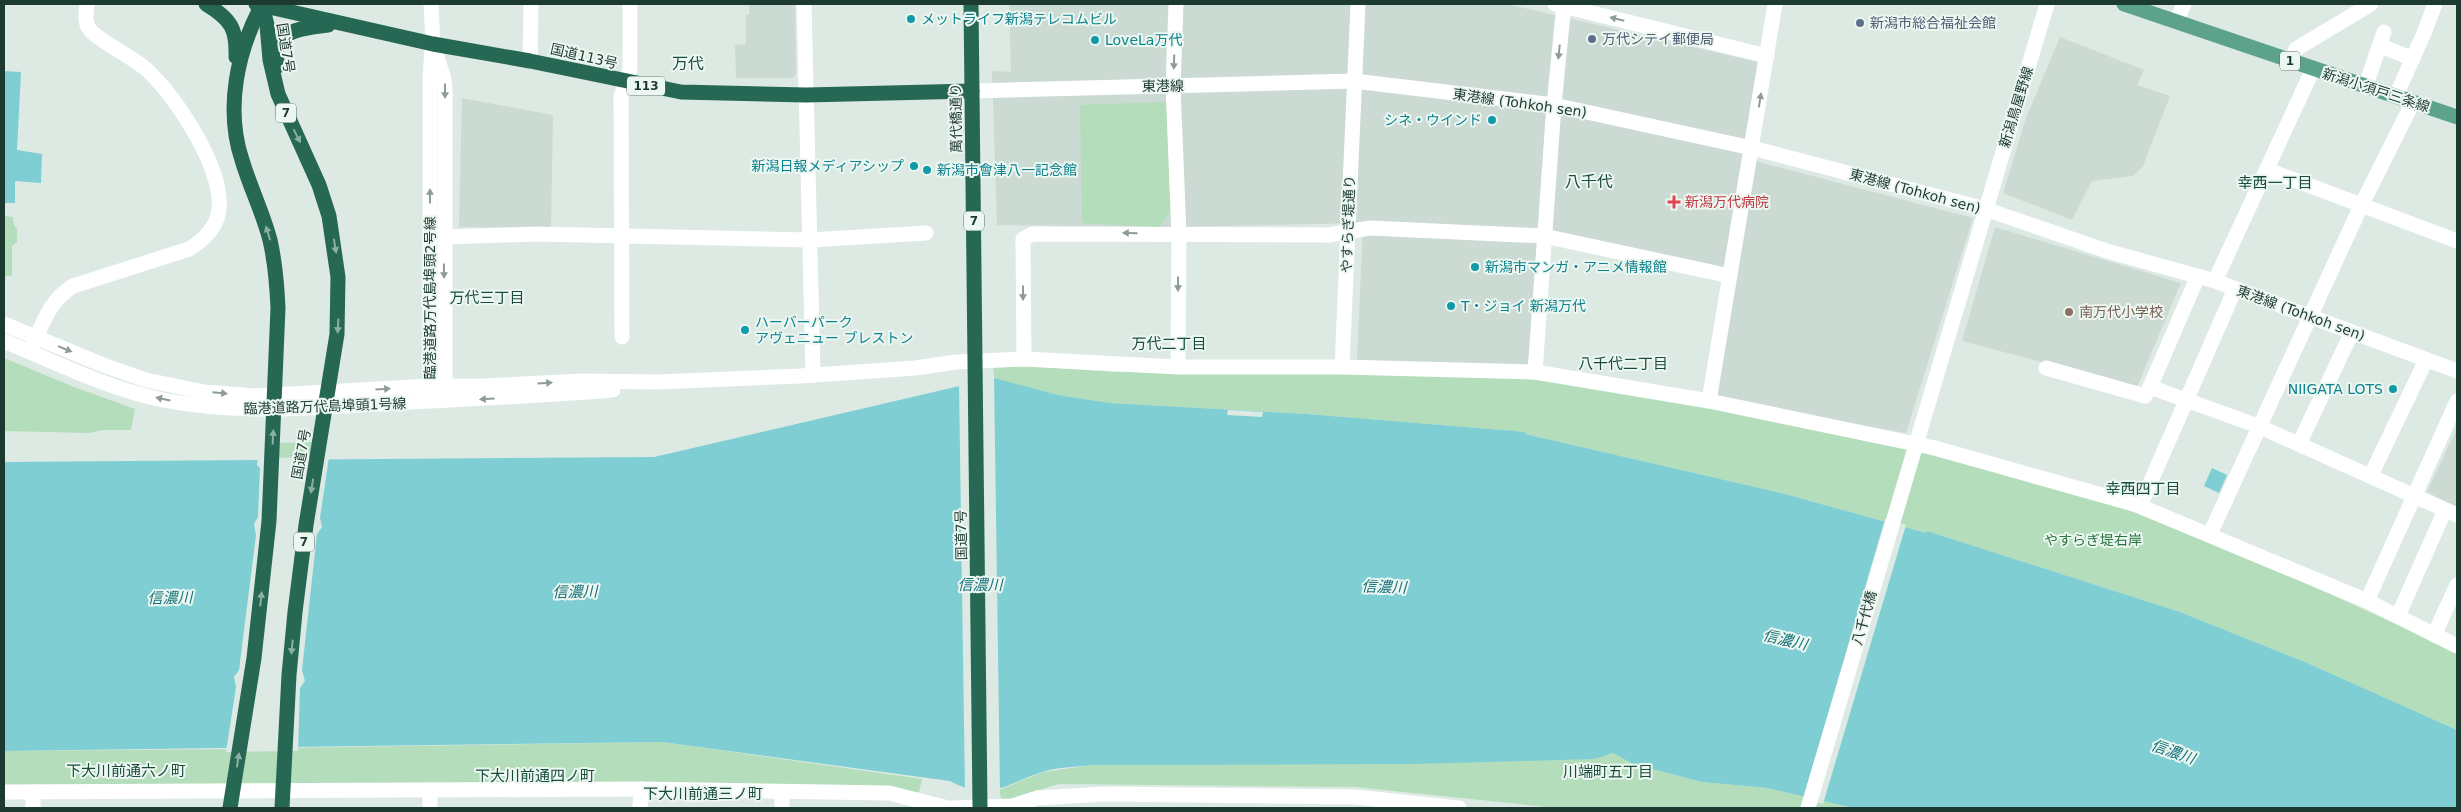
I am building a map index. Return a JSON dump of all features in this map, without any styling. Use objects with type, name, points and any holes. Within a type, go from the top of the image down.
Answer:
[{"type":"highway","points":[[206,4],[226,18],[235,32],[237,48],[234,96]]},
{"type":"highway","name":"萬代橋通り","points":[[971,4],[975,351]]},
{"type":"highway","name":"国道7号","points":[[230,808],[254,658],[269,521],[278,308],[277,281],[270,241],[239,151],[234,118],[234,96],[246,44],[258,5]]},
{"type":"highway","name":"国道7号","points":[[258,5],[267,25],[270,60],[278,94],[319,185],[329,216],[338,277],[337,334],[306,525],[295,612],[289,675],[282,808]]},
{"type":"highway","name":"国道113号","points":[[258,5],[299,9],[339,24],[681,92],[806,95],[972,91]]},
{"type":"highway","points":[[278,94],[281,78],[276,61],[282,38],[300,29],[339,24]]},
{"type":"highway","name":"国道7号","points":[[975,351],[980,808]]},
{"type":"main road","name":"新潟小須戸三条線","points":[[2128,4],[2313,69],[2413,102],[2456,113]]},
{"type":"street","points":[[29,352],[51,307],[66,291],[74,286],[189,250],[205,238],[218,216],[218,188],[211,169],[186,118],[165,88],[147,71],[89,29],[85,18],[87,4]]},
{"type":"street","points":[[431,4],[433,44]]},
{"type":"street","points":[[530,61],[531,4]]},
{"type":"street","points":[[622,337],[621,96],[630,69],[630,4]]},
{"type":"street","points":[[804,4],[813,375]]},
{"type":"street","points":[[1176,4],[1173,86],[1179,235],[1178,367]]},
{"type":"street","name":"やすらぎ堤通り","points":[[1342,367],[1358,4]]},
{"type":"street","points":[[1535,372],[1561,4],[1766,56]]},
{"type":"street","points":[[1709,401],[1775,4]]},
{"type":"street","name":"新潟鳥屋野線","points":[[1920,428],[2047,4]]},
{"type":"street","points":[[2176,22],[2184,4]]},
{"type":"street","points":[[2292,62],[2296,49],[2371,4]]},
{"type":"street","points":[[2396,96],[2435,4]]},
{"type":"street","points":[[2366,85],[2382,39],[2413,59]]},
{"type":"street","name":"臨港道路万代島埠頭2号線","points":[[433,44],[444,79],[444,237],[438,386]]},
{"type":"street","name":"臨港道路万代島埠頭2号線","points":[[433,44],[430,77],[438,400]]},
{"type":"street","points":[[2215,281],[2268,170],[2313,69]]},
{"type":"street","name":"東港線","points":[[972,91],[1354,81]]},
{"type":"street","name":"東港線 (Tohkoh sen)","points":[[1354,81],[1554,106],[1752,148],[1985,209],[2107,250],[2215,281],[2457,371]]},
{"type":"street","points":[[2210,534],[2309,316],[2413,102]]},
{"type":"street","points":[[2268,170],[2361,206],[2456,236]]},
{"type":"street","points":[[1024,359],[1023,239],[1033,234],[1329,235],[1370,228],[1544,236],[1730,276]]},
{"type":"street","points":[[444,237],[622,235],[810,240],[926,233]]},
{"type":"street","points":[[2046,368],[2145,396],[2198,276]]},
{"type":"street","points":[[2140,506],[2235,289]]},
{"type":"street","name":"臨港道路万代島埠頭1号線","points":[[4,324],[129,375],[164,385],[204,392],[255,396],[438,386],[484,386],[582,381],[657,382],[813,375],[915,368],[956,362],[1024,359],[1178,367],[1342,367],[1535,372],[1709,401],[1935,448],[2140,506],[2367,601],[2457,646]]},
{"type":"street","points":[[2299,444],[2352,332]]},
{"type":"street","name":"臨港道路万代島埠頭1号線","points":[[4,341],[140,394],[163,400],[225,408],[298,409],[570,393],[618,389],[657,382]]},
{"type":"street","points":[[2372,475],[2426,360]]},
{"type":"street","points":[[2150,387],[2258,426],[2372,475],[2451,512],[2398,616]]},
{"type":"street","points":[[2367,601],[2457,401]]},
{"type":"street","name":"八千代橋","points":[[1808,808],[1920,428]]},
{"type":"street","points":[[2434,635],[2457,585]]},
{"type":"street","points":[[640,789],[640,808]]},
{"type":"street","points":[[4,792],[640,789],[889,793],[923,806],[949,808],[1013,806],[1037,798],[1105,794],[1137,801],[1356,803],[1458,808]]},
{"type":"street","points":[[430,790],[430,808]]},
{"type":"street","points":[[33,792],[34,808]]},
{"type":"street","points":[[782,792],[782,808]]},
{"type":"shaded area","points":[[749,4],[795,4],[796,74],[793,78],[736,78],[735,45],[746,44],[746,15],[749,15]]},
{"type":"shaded area","points":[[1009,4],[1507,4],[1762,63],[1744,158],[1973,218],[1906,433],[1715,398],[1735,273],[1541,231],[1528,365],[1357,361],[1363,223],[1171,227],[997,225],[992,71],[1011,72]]},
{"type":"shaded area","points":[[2060,37],[2144,70],[2137,85],[2170,96],[2143,166],[2133,176],[2092,181],[2072,220],[2003,193],[2026,118]]},
{"type":"shaded area","points":[[462,98],[553,115],[551,229],[459,227]]},
{"type":"shaded area","name":"南万代小学校","points":[[1995,227],[2181,283],[2137,387],[1962,341]]},
{"type":"shaded area","points":[[2457,428],[2457,507],[2427,492]]},
{"type":"green space","points":[[1163,102],[1168,104],[1170,212],[1160,227],[1082,223],[1080,105]]},
{"type":"green space","points":[[4,216],[13,217],[14,225],[17,229],[17,242],[12,246],[12,276],[4,276]]},
{"type":"green space","points":[[4,358],[74,387],[135,409],[131,430],[103,430],[89,433],[4,431]]},
{"type":"green space","name":"やすらぎ堤右岸","points":[[993,364],[1115,372],[1460,372],[1583,384],[1846,433],[2106,501],[2286,574],[2457,652],[2457,730],[2305,662],[2180,612],[1927,531],[1926,533],[1785,494],[1525,434],[1525,432],[1307,414],[1110,403],[1058,395],[998,380],[994,378]]},
{"type":"green space","points":[[312,442],[279,748],[662,742],[922,779],[919,792],[831,787],[4,786],[4,751],[247,749],[278,443]]},
{"type":"green space","points":[[1613,753],[1633,764],[1702,782],[1767,788],[1854,808],[1556,808],[1356,787],[1059,784],[1002,801],[999,790],[1043,772],[1092,765],[1595,759]]},
{"type":"water","points":[[4,71],[21,72],[17,150],[42,154],[41,183],[15,181],[15,203],[4,203]]},
{"type":"water","name":"信濃川","points":[[994,378],[1058,395],[1110,403],[1307,414],[1526,432],[1525,434],[1785,494],[1926,533],[1927,531],[2180,612],[2305,662],[2457,730],[2457,808],[1854,808],[1767,788],[1702,782],[1633,764],[1613,753],[1595,759],[1411,764],[1092,765],[1048,770],[1007,786],[987,791],[964,787],[950,781],[662,742],[4,751],[4,462],[654,457]]},
{"type":"water","points":[[2212,468],[2227,475],[2219,493],[2204,486]]},
{"type":"pier","points":[[994,375],[1000,792],[965,792],[959,384]]},
{"type":"pier","points":[[1228,410],[1263,412],[1262,417],[1227,415]]},
{"type":"pier","points":[[329,457],[320,518],[322,527],[317,534],[302,670],[305,681],[300,688],[298,751],[226,752],[236,687],[234,677],[239,670],[256,535],[254,524],[258,517],[260,468],[257,465],[258,458]]},
{"type":"pier","points":[[1885,519],[1906,525],[1823,804],[1803,799]]},
{"type":"place","name":"メットライフ新潟テレコムビル","points":[[911,19]]},
{"type":"place","name":"新潟市総合福祉会館","points":[[1860,23]]},
{"type":"place","name":"万代シテイ郵便局","points":[[1592,39]]},
{"type":"place","name":"LoveLa万代","points":[[1095,40]]},
{"type":"place","name":"シネ・ウインド","points":[[1492,120]]},
{"type":"place","name":"新潟日報メディアシップ","points":[[914,166]]},
{"type":"place","name":"新潟市會津八一記念館","points":[[927,170]]},
{"type":"place","name":"新潟万代病院","points":[[1674,202]]},
{"type":"place","name":"新潟市マンガ・アニメ情報館","points":[[1475,267]]},
{"type":"place","name":"T・ジョイ 新潟万代","points":[[1451,306]]},
{"type":"place","name":"南万代小学校","points":[[2069,312]]},
{"type":"place","name":"ハーバーパーク アヴェニュー ブレストン","points":[[745,330]]},
{"type":"place","name":"NIIGATA LOTS","points":[[2393,389]]},
{"type":"district","name":"万代","points":[[688,63]]},
{"type":"district","name":"八千代","points":[[1589,181]]},
{"type":"district","name":"幸西一丁目","points":[[2275,183]]},
{"type":"district","name":"万代三丁目","points":[[487,298]]},
{"type":"district","name":"万代二丁目","points":[[1169,344]]},
{"type":"district","name":"八千代二丁目","points":[[1623,364]]},
{"type":"district","name":"幸西四丁目","points":[[2143,489]]},
{"type":"district","name":"下大川前通六ノ町","points":[[126,771]]},
{"type":"district","name":"川端町五丁目","points":[[1608,772]]},
{"type":"district","name":"下大川前通四ノ町","points":[[535,776]]},
{"type":"district","name":"下大川前通三ノ町","points":[[703,794]]}]
